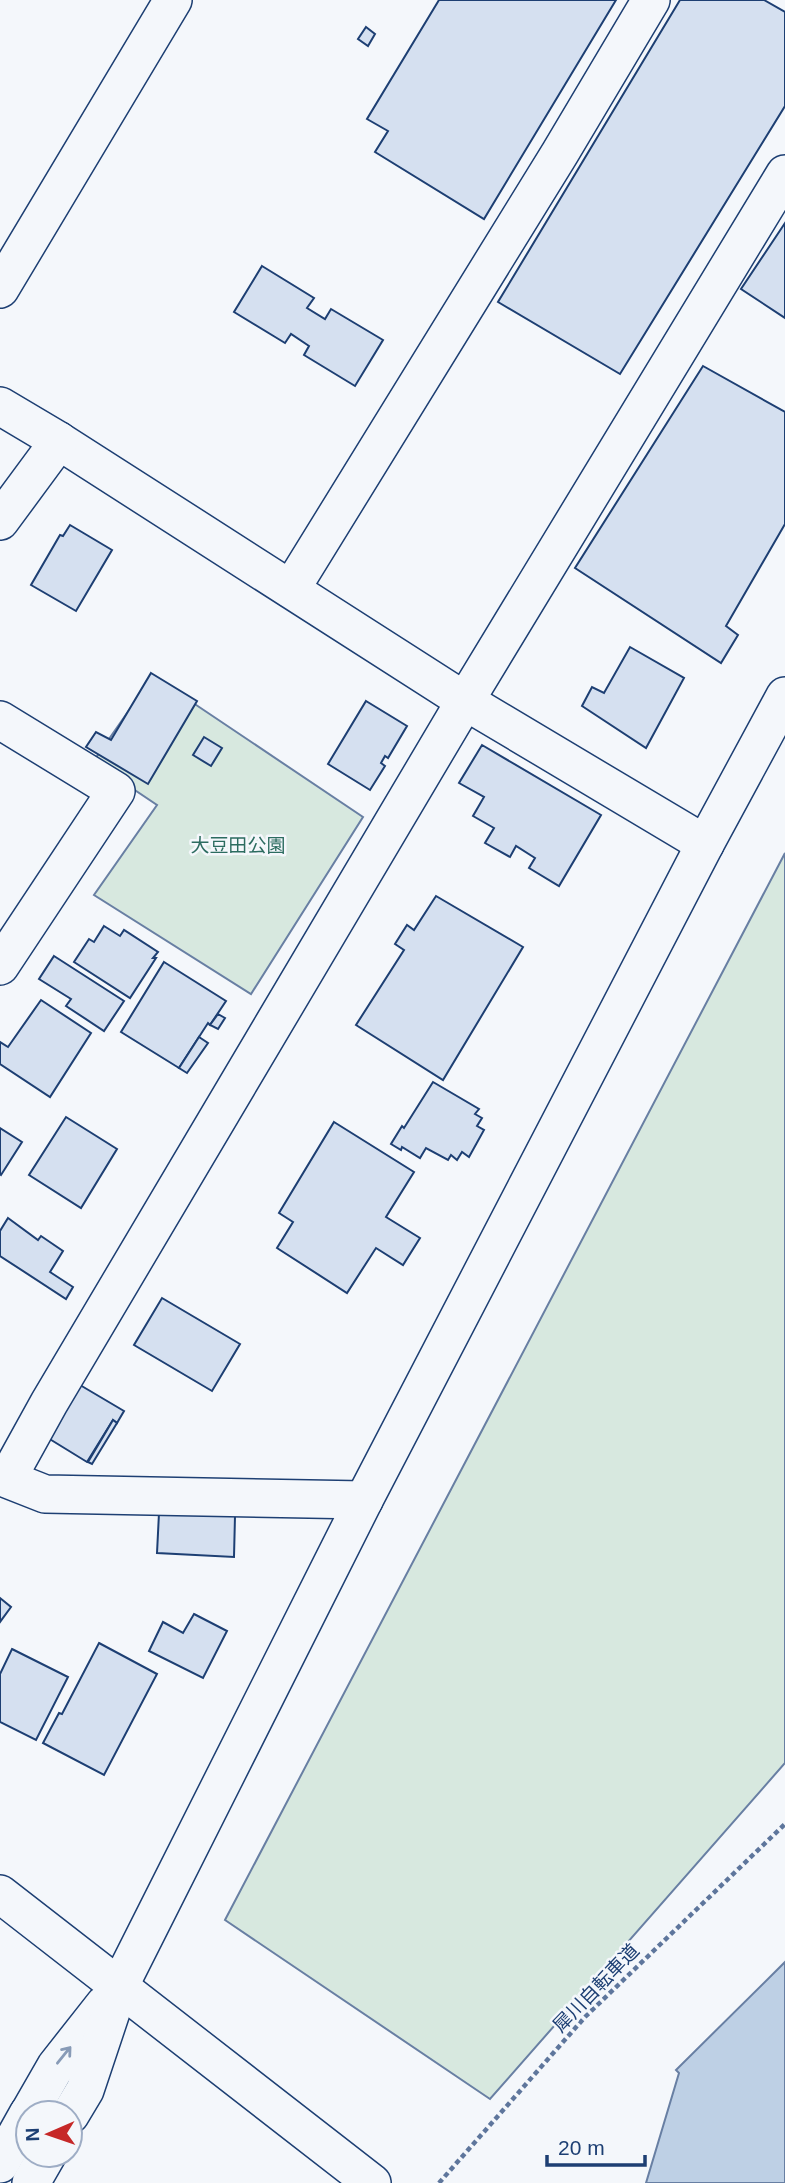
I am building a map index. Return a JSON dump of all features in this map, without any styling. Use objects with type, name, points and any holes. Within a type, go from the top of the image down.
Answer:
[{"type":"street","points":[[0,289],[173,0]]},
{"type":"street","points":[[291,589],[553,165],[651,0]]},
{"type":"street","points":[[364,1500],[45,1494],[4,1476],[465,701],[785,174]]},
{"type":"street","points":[[0,406],[465,701],[705,844]]},
{"type":"street","points":[[0,521],[59,441]]},
{"type":"street","points":[[80,2099],[120,1985],[364,1500],[705,844],[785,696]]},
{"type":"street","points":[[0,720],[116,791],[0,966]]},
{"type":"street","points":[[0,1894],[372,2183]]},
{"type":"street","points":[[37,2099],[56,2066],[120,1985]]},
{"type":"street","points":[[0,2164],[14,2139]]},
{"type":"path","name":"犀川自転車道","points":[[439,2183],[585,2017],[785,1824]]},
{"type":"green space","name":"大豆田公園","points":[[153,676],[363,817],[251,994],[94,895],[157,805],[93,762]]},
{"type":"green space","points":[[785,853],[785,1763],[490,2099],[225,1920]]},
{"type":"water","points":[[785,1962],[785,2183],[646,2183],[679,2073],[676,2070]]},
{"type":"building","points":[[439,0],[616,0],[484,219],[375,152],[388,131],[367,119]]},
{"type":"building","points":[[680,0],[764,0],[785,12],[785,106],[620,374],[498,302]]},
{"type":"building","points":[[366,27],[375,34],[368,46],[358,39]]},
{"type":"building","points":[[785,223],[785,318],[741,289]]},
{"type":"building","points":[[262,266],[314,298],[307,308],[325,319],[331,309],[383,340],[355,386],[304,355],[309,346],[291,334],[285,343],[234,312]]},
{"type":"building","points":[[703,366],[785,412],[785,524],[726,626],[738,635],[721,663],[575,568]]},
{"type":"building","points":[[70,525],[112,550],[76,611],[31,585],[60,535],[63,536]]},
{"type":"building","points":[[630,647],[684,678],[646,748],[582,706],[592,687],[604,693]]},
{"type":"building","points":[[151,673],[197,701],[148,784],[86,747],[96,732],[111,740]]},
{"type":"building","points":[[366,701],[407,726],[388,758],[385,756],[381,763],[385,766],[370,790],[328,764]]},
{"type":"building","points":[[204,737],[222,748],[211,766],[193,755]]},
{"type":"building","points":[[482,745],[601,815],[559,886],[529,868],[535,858],[516,846],[510,857],[485,843],[494,828],[473,816],[484,797],[459,783]]},
{"type":"building","points":[[436,896],[523,947],[443,1080],[356,1025],[404,950],[395,944],[407,925],[414,930]]},
{"type":"building","points":[[104,926],[120,936],[124,930],[158,952],[130,998],[74,962],[89,939],[94,942]]},
{"type":"building","points":[[54,956],[124,1001],[104,1031],[66,1006],[71,999],[39,979]]},
{"type":"building","points":[[164,962],[226,1001],[210,1025],[208,1023],[179,1068],[121,1032]]},
{"type":"building","points":[[41,1000],[91,1033],[50,1097],[0,1064],[0,1042],[8,1047]]},
{"type":"building","points":[[218,1014],[225,1018],[218,1029],[210,1025]]},
{"type":"building","points":[[199,1037],[208,1043],[187,1073],[179,1068]]},
{"type":"building","points":[[433,1082],[479,1109],[475,1114],[482,1118],[477,1126],[484,1130],[469,1157],[462,1152],[457,1160],[451,1155],[448,1160],[426,1148],[420,1158],[391,1144]]},
{"type":"building","points":[[66,1117],[117,1149],[81,1208],[29,1175]]},
{"type":"building","points":[[334,1122],[414,1172],[386,1217],[420,1238],[403,1265],[376,1248],[347,1293],[277,1248],[293,1222],[279,1213]]},
{"type":"building","points":[[0,1128],[22,1142],[1,1175],[0,1174]]},
{"type":"building","points":[[8,1218],[38,1240],[41,1236],[63,1251],[50,1272],[73,1287],[66,1299],[0,1256],[0,1231]]},
{"type":"building","points":[[162,1298],[240,1344],[212,1391],[134,1345]]},
{"type":"building","points":[[80,1385],[124,1411],[117,1423],[113,1420],[87,1462],[48,1438]]},
{"type":"building","points":[[113,1420],[117,1423],[92,1464],[88,1462]]},
{"type":"building","points":[[159,1513],[235,1516],[234,1557],[157,1553]]},
{"type":"building","points":[[0,1598],[11,1607],[0,1622]]},
{"type":"building","points":[[194,1614],[227,1631],[203,1678],[149,1651],[163,1622],[183,1633]]},
{"type":"building","points":[[99,1643],[157,1674],[104,1775],[43,1743],[59,1713],[62,1714]]},
{"type":"building","points":[[12,1649],[68,1677],[36,1740],[0,1722],[0,1674]]}]
